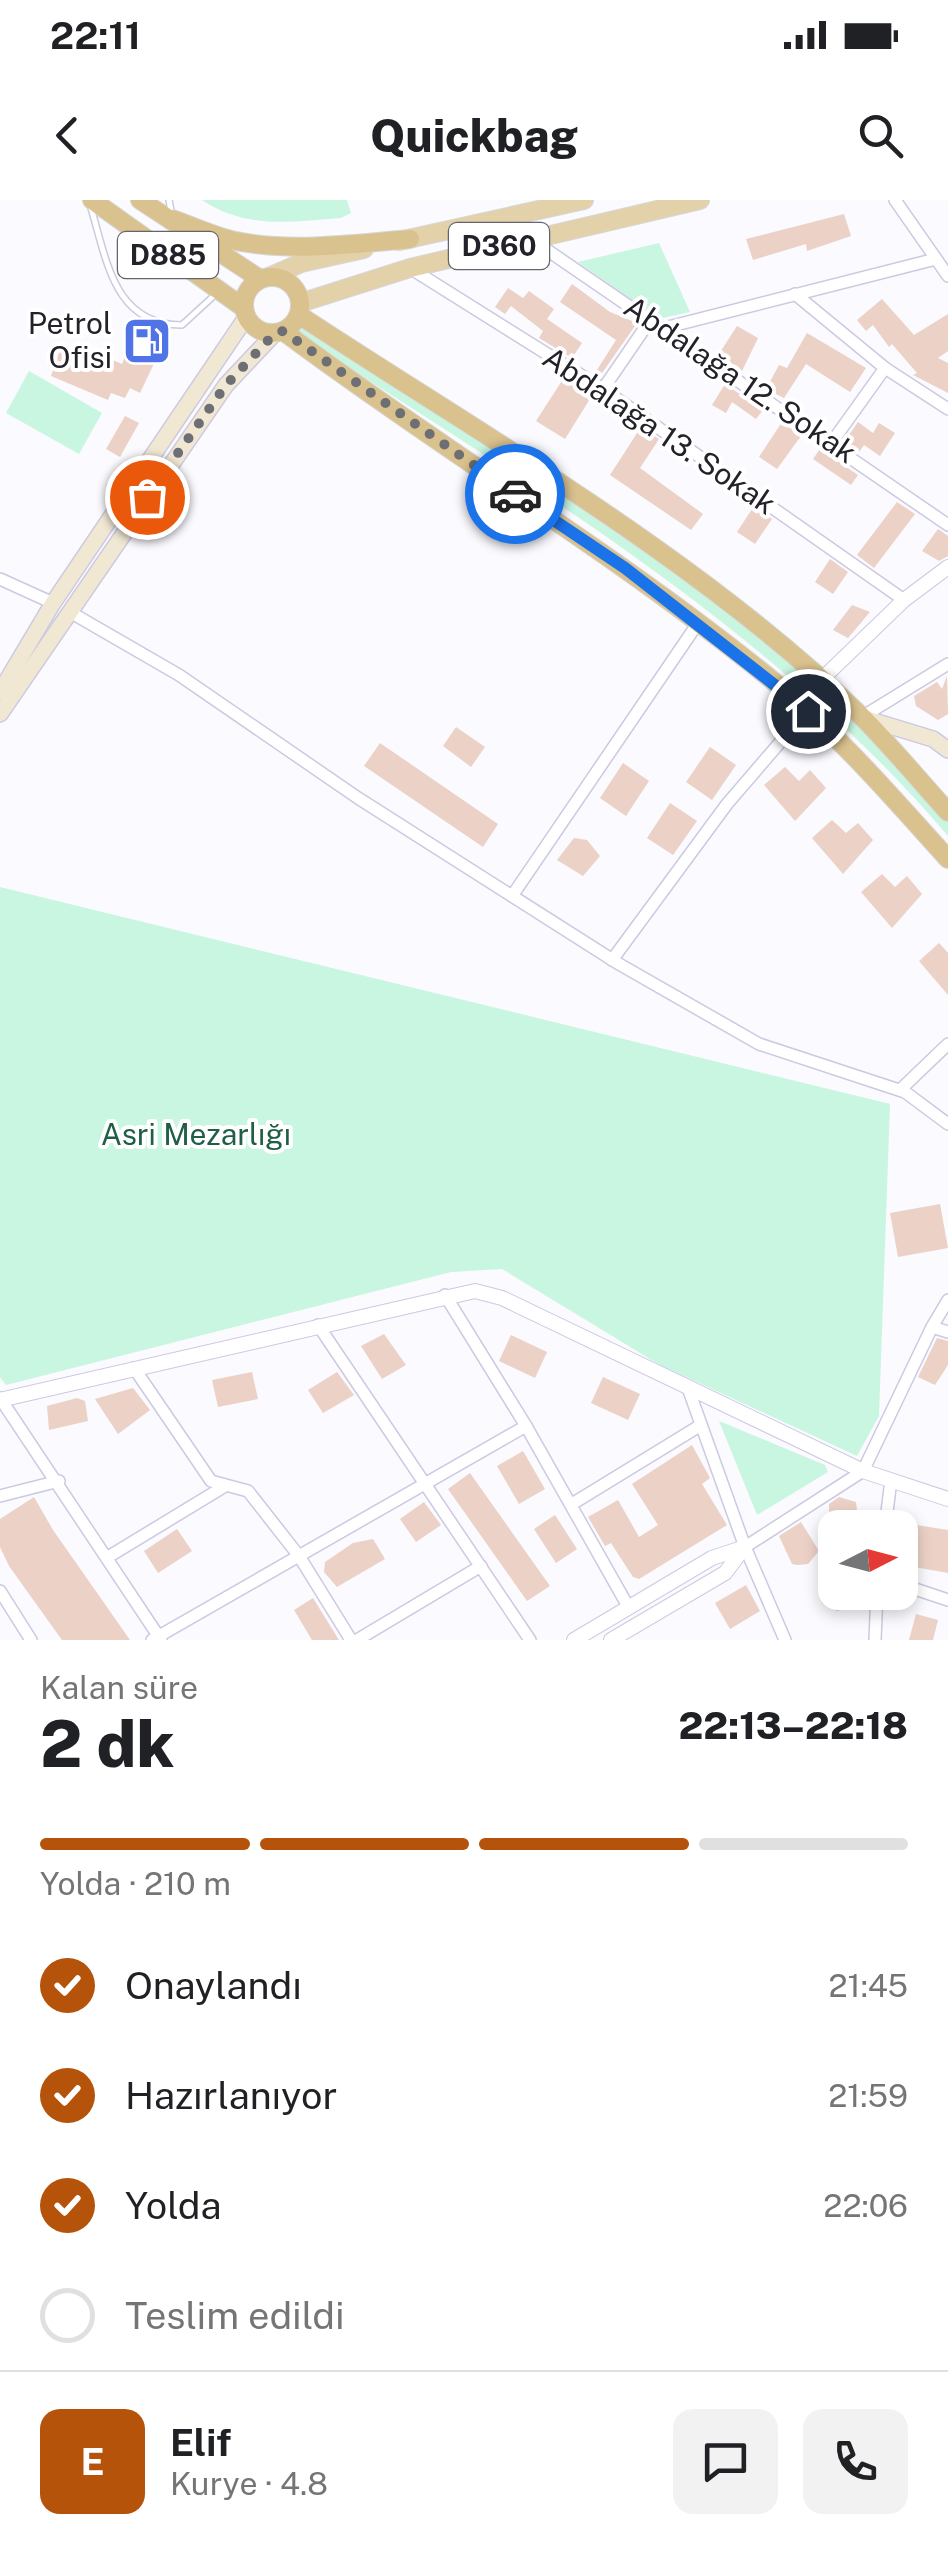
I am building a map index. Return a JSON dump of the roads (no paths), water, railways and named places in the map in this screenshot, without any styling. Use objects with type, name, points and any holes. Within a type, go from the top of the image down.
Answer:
[{"type":"highway","name":"D885","points":[[90,200],[245,312]]},
{"type":"highway","points":[[140,200],[264,278],[294,286],[299,309],[655,550],[821,680],[862,717],[948,812]]},
{"type":"highway","points":[[172,219],[232,240],[277,244],[328,247],[410,238]]},
{"type":"highway","points":[[264,278],[248,291],[245,312],[258,329],[279,332],[698,623],[808,711],[948,859]]},
{"type":"highway","points":[[279,332],[299,309]]},
{"type":"main road","name":"D360","points":[[264,278],[301,263],[584,200]]},
{"type":"main road","name":"D360","points":[[299,309],[410,268],[700,200]]},
{"type":"main road","points":[[0,692],[53,603],[245,312]]},
{"type":"main road","points":[[0,714],[226,385],[279,332]]},
{"type":"main road","points":[[862,717],[933,739],[948,750]]},
{"type":"street","points":[[895,200],[948,276]]},
{"type":"street","name":"Abdalağa 12. Sokak","points":[[530,238],[832,442],[943,522]]},
{"type":"street","points":[[664,328],[936,259]]},
{"type":"street","name":"Abdalağa 13. Sokak","points":[[410,268],[604,389],[904,600]]},
{"type":"street","points":[[796,294],[885,368],[946,405]]},
{"type":"street","points":[[604,389],[651,319]]},
{"type":"street","points":[[832,442],[885,368]]},
{"type":"street","points":[[943,522],[948,506]]},
{"type":"street","points":[[821,680],[904,600],[948,567]]},
{"type":"street","points":[[0,579],[53,603]]},
{"type":"street","points":[[70,612],[179,675],[612,960],[759,1044],[900,1090],[948,1124]]},
{"type":"street","points":[[512,896],[698,623]]},
{"type":"street","points":[[862,717],[948,664]]},
{"type":"street","points":[[612,960],[727,804],[808,711]]},
{"type":"street","points":[[900,1090],[948,1044]]},
{"type":"street","points":[[526,1426],[157,1639],[59,1481],[1,1399],[445,1295],[475,1292],[502,1298],[863,1471],[948,1499]]},
{"type":"street","points":[[445,1295],[572,1504],[629,1608]]},
{"type":"street","points":[[574,1640],[712,1558],[745,1547],[863,1471],[948,1300]]},
{"type":"street","points":[[318,1325],[530,1640]]},
{"type":"street","points":[[932,1327],[948,1332]]},
{"type":"street","points":[[134,1368],[211,1481],[248,1490],[299,1556],[354,1640],[481,1566]]},
{"type":"street","points":[[688,1388],[745,1547],[785,1640]]},
{"type":"street","points":[[572,1504],[701,1425]]},
{"type":"street","points":[[887,1510],[891,1480]]},
{"type":"street","points":[[0,1496],[59,1481]]},
{"type":"street","points":[[108,1558],[224,1486]]},
{"type":"street","points":[[611,1640],[725,1573],[745,1547]]},
{"type":"street","points":[[918,1590],[948,1600]]},
{"type":"street","points":[[0,1591],[31,1640]]},
{"type":"street","points":[[875,1640],[877,1610]]},
{"type":"lane","points":[[90,200],[125,303],[158,325],[182,325],[218,291]]},
{"type":"lane","points":[[169,200],[172,219]]},
{"type":"place","name":"Petrol Ofisi","points":[[147,341]]},
{"type":"park label","name":"Asri Mezarlığı","points":[[196,1135]]}]
